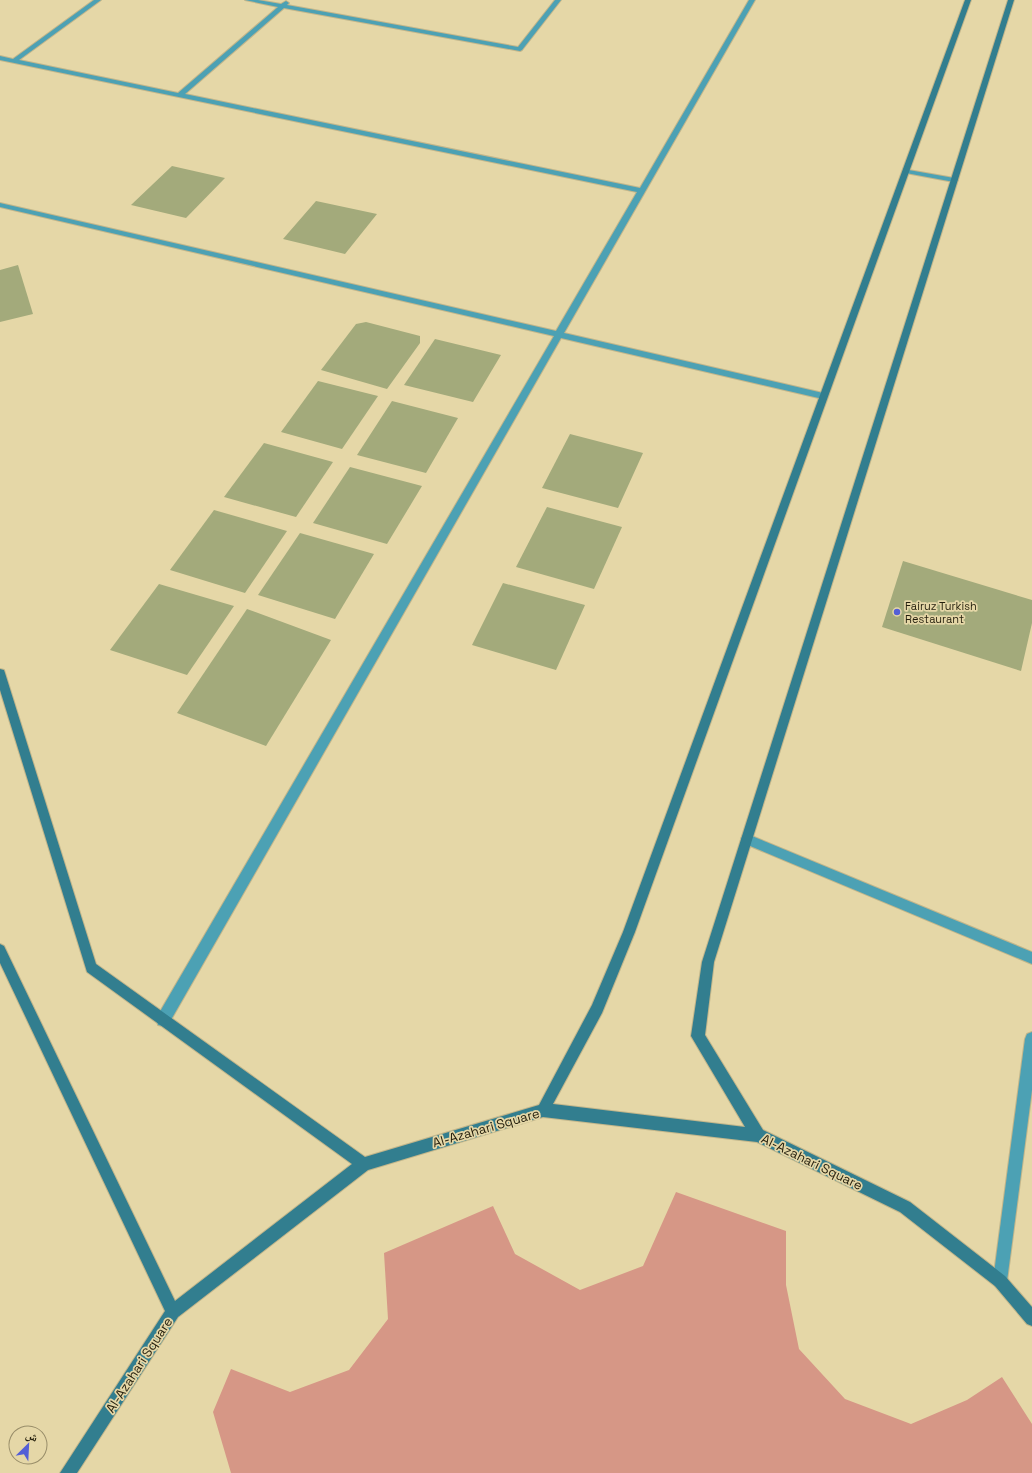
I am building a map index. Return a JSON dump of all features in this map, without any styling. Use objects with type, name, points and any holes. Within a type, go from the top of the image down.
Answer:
[{"type":"main road","points":[[543,1110],[598,1009],[629,932],[968,0]]},
{"type":"main road","points":[[758,1135],[698,1036],[708,962],[1011,0]]},
{"type":"main road","points":[[0,674],[91,968],[364,1164]]},
{"type":"main road","points":[[0,950],[173,1312]]},
{"type":"main road","name":"Al-Azahari Square","points":[[68,1473],[173,1312],[364,1164],[543,1110],[758,1135],[905,1207],[1000,1281],[1032,1319]]},
{"type":"street","points":[[14,61],[98,0]]},
{"type":"street","points":[[248,0],[520,48],[558,0]]},
{"type":"street","points":[[180,95],[290,0]]},
{"type":"street","points":[[163,1020],[752,0]]},
{"type":"street","points":[[0,58],[642,191]]},
{"type":"street","points":[[906,171],[954,180]]},
{"type":"street","points":[[0,204],[823,396]]},
{"type":"street","points":[[747,838],[1032,958]]},
{"type":"street","points":[[1000,1281],[1032,1039]]},
{"type":"shaded area","points":[[676,1192],[786,1231],[786,1285],[799,1349],[845,1399],[911,1424],[967,1400],[1002,1377],[1032,1424],[1032,1473],[231,1473],[213,1412],[231,1369],[290,1392],[349,1370],[388,1319],[384,1253],[493,1206],[515,1254],[580,1290],[643,1266]]},
{"type":"building","points":[[172,166],[225,178],[186,218],[131,205]]},
{"type":"building","points":[[316,201],[377,214],[345,254],[283,239]]},
{"type":"building","points":[[18,265],[33,314],[0,322],[0,270]]},
{"type":"building","points":[[366,322],[420,336],[420,343],[387,389],[321,370],[356,324]]},
{"type":"building","points":[[435,339],[501,355],[473,402],[404,385]]},
{"type":"building","points":[[318,381],[378,396],[342,449],[281,432]]},
{"type":"building","points":[[392,401],[458,418],[426,473],[357,455]]},
{"type":"building","points":[[570,434],[643,453],[618,508],[542,488]]},
{"type":"building","points":[[264,443],[333,462],[296,517],[224,497]]},
{"type":"building","points":[[350,467],[422,486],[387,544],[313,523]]},
{"type":"building","points":[[547,507],[622,527],[594,589],[516,567]]},
{"type":"building","points":[[214,510],[287,531],[245,593],[170,570]]},
{"type":"building","points":[[300,533],[374,554],[335,619],[258,595]]},
{"type":"building","points":[[903,561],[1032,600],[1032,623],[1021,671],[882,627]]},
{"type":"building","points":[[503,583],[585,605],[556,670],[472,645]]},
{"type":"building","points":[[159,584],[234,606],[187,675],[110,650]]},
{"type":"building","points":[[247,609],[331,640],[266,746],[177,713]]},
{"type":"place","name":"Fairuz Turkish Restaurant","points":[[897,612]]}]
